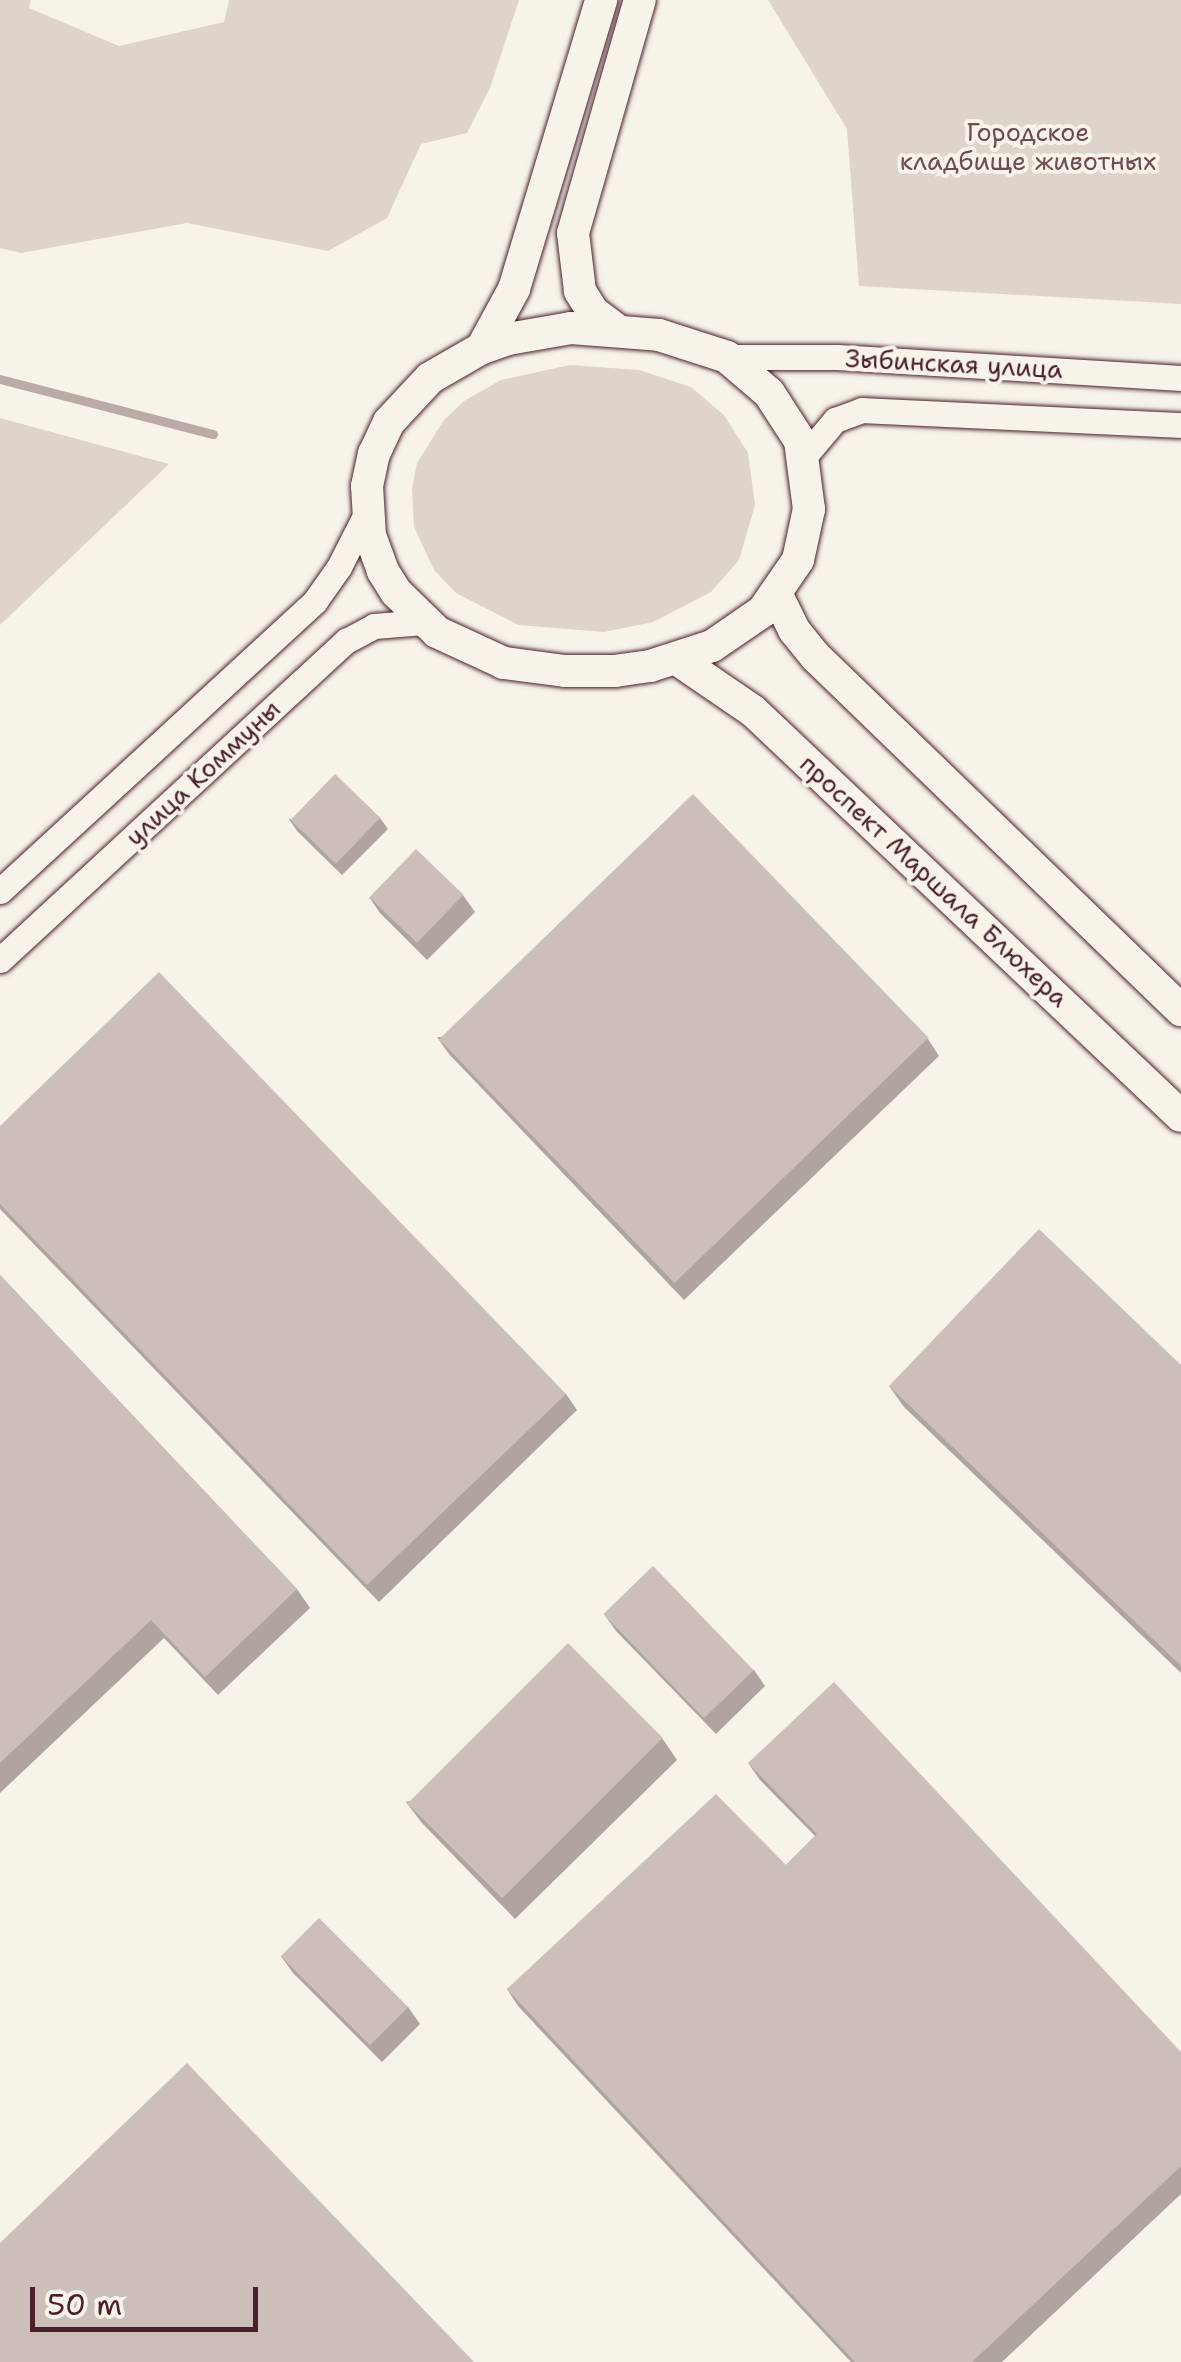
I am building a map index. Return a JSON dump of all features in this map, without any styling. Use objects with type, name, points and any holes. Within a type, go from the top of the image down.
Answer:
[{"type":"street","points":[[482,348],[514,289],[601,0]]},
{"type":"street","points":[[617,330],[592,312],[580,291],[573,233],[640,0]]},
{"type":"street","points":[[617,330],[659,335],[726,357],[756,378],[782,408],[800,440],[809,508],[798,560],[777,595],[727,638],[677,659],[615,671],[535,668],[504,662],[459,644],[424,622],[383,570],[367,512],[374,454],[389,422],[430,378],[482,348],[539,332],[617,330]]},
{"type":"street","name":"Зыбинская улица","points":[[726,357],[837,357],[1181,378]]},
{"type":"street","name":"Зыбинская улица","points":[[803,458],[835,420],[862,410],[1181,425]]},
{"type":"street","name":"улица Коммуны","points":[[0,890],[314,601],[339,567],[367,512]]},
{"type":"street","points":[[777,595],[794,630],[842,684],[1181,1010]]},
{"type":"street","name":"улица Коммуны","points":[[0,960],[346,641],[374,626],[424,622]]},
{"type":"street","name":"проспект Маршала Блюхера","points":[[677,659],[754,711],[1181,1116]]},
{"type":"green space","points":[[0,0],[31,0],[29,8],[119,46],[224,22],[229,0],[519,0],[490,88],[467,133],[421,144],[387,218],[328,251],[187,223],[21,253],[0,248]]},
{"type":"green space","name":"Городское кладбище животных","points":[[768,0],[1181,0],[1181,304],[859,286],[847,129]]},
{"type":"green space","points":[[570,365],[639,370],[691,387],[724,415],[748,453],[755,505],[739,560],[711,592],[653,622],[604,632],[518,625],[456,593],[434,570],[414,527],[412,488],[417,463],[444,420],[464,401],[501,380]]},
{"type":"green space","points":[[0,418],[169,464],[0,625]]},
{"type":"building","points":[[335,774],[380,818],[336,864],[291,820]]},
{"type":"building","points":[[693,794],[928,1038],[675,1283],[439,1039]]},
{"type":"building","points":[[416,849],[463,895],[417,943],[369,897]]},
{"type":"building","points":[[159,972],[566,1394],[367,1585],[0,1204],[0,1126]]},
{"type":"building","points":[[1039,1229],[1181,1365],[1181,1666],[889,1386]]},
{"type":"building","points":[[0,1275],[297,1589],[205,1677],[151,1620],[0,1763]]},
{"type":"building","points":[[653,1566],[754,1670],[704,1718],[603,1614]]},
{"type":"building","points":[[568,1643],[663,1738],[502,1898],[407,1804]]},
{"type":"building","points":[[834,1682],[1181,2052],[1181,2166],[972,2362],[855,2362],[507,1989],[716,1794],[786,1865],[817,1834],[748,1763]]},
{"type":"building","points":[[319,1918],[408,2007],[370,2045],[281,1956]]},
{"type":"building","points":[[187,2063],[474,2362],[0,2362],[0,2243]]},
{"type":"waterway","points":[[0,379],[213,434]]}]
